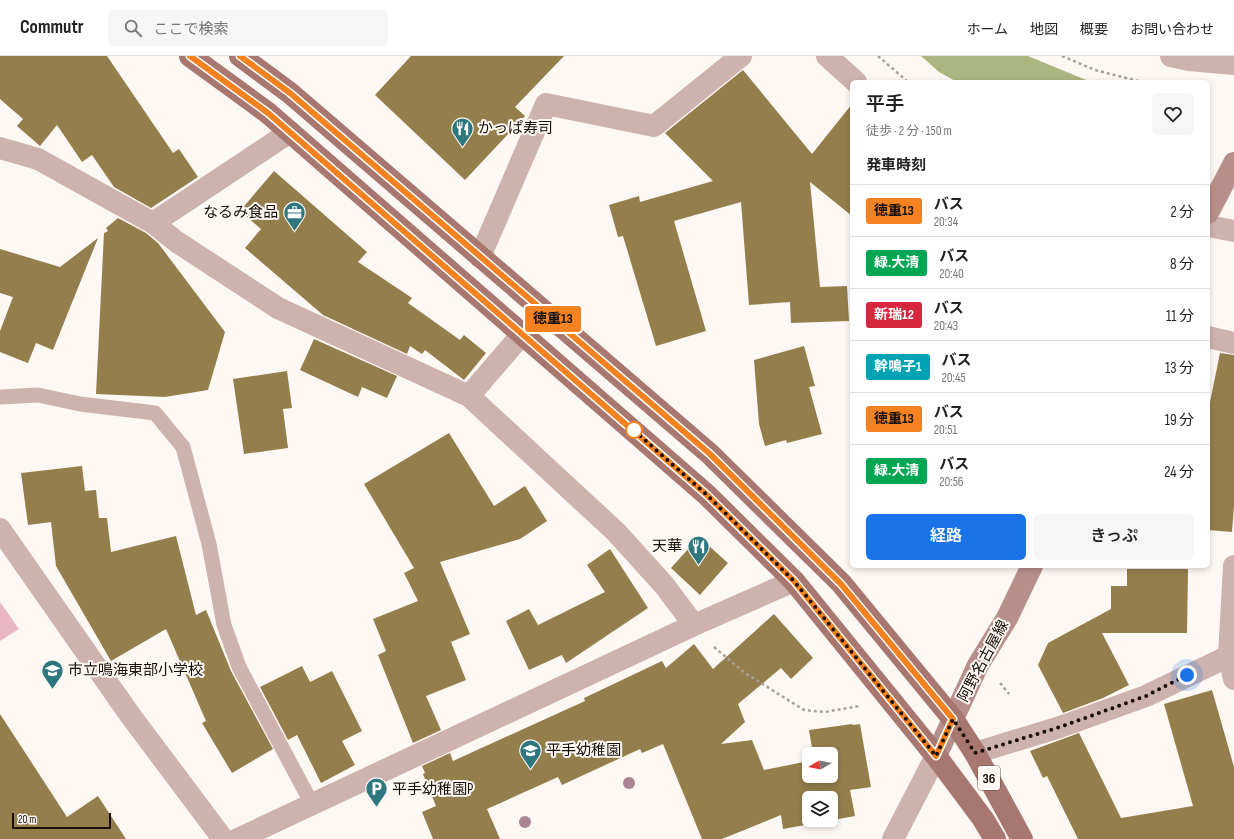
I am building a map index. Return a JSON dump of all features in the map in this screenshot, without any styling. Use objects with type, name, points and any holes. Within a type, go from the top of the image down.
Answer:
[{"type":"main road","name":"36","points":[[190,56],[268,113],[523,333],[707,495],[794,581],[936,756],[983,819],[995,839]]},
{"type":"main road","name":"36","points":[[240,56],[290,93],[710,454],[841,584],[953,719],[975,753],[1022,839]]},
{"type":"main road","points":[[1210,209],[1234,163]]},
{"type":"main road","name":"阿野名古屋線","points":[[936,756],[978,665],[1007,618],[1031,568]]},
{"type":"street","points":[[480,257],[546,104],[654,126],[741,56]]},
{"type":"street","points":[[827,56],[854,80]]},
{"type":"street","points":[[1171,56],[1189,60],[1234,64]]},
{"type":"street","points":[[153,223],[290,132]]},
{"type":"street","points":[[0,148],[38,159],[153,223],[177,242],[278,308],[469,396],[616,532],[664,585],[694,625]]},
{"type":"street","points":[[1210,226],[1234,231]]},
{"type":"street","points":[[469,396],[523,333]]},
{"type":"street","points":[[1210,337],[1234,343]]},
{"type":"street","points":[[0,529],[130,715],[223,839]]},
{"type":"street","points":[[1234,566],[1229,656],[1234,679]]},
{"type":"street","points":[[238,839],[694,625],[794,581]]},
{"type":"street","points":[[975,753],[1060,727],[1146,696],[1229,656]]},
{"type":"street","points":[[893,839],[936,756]]},
{"type":"lane","points":[[0,398],[38,395],[80,404],[155,413],[183,447],[209,544],[224,625],[239,667],[312,804]]},
{"type":"path","points":[[878,56],[906,80]]},
{"type":"path","points":[[1062,56],[1095,70],[1134,80]]},
{"type":"path","points":[[694,625],[707,642],[744,673],[804,710],[825,712],[850,709],[864,705]]},
{"type":"path","points":[[1000,683],[1008,694]]},
{"type":"shaded area","points":[[921,56],[1028,56],[1086,80],[953,80],[939,72]]},
{"type":"shaded area","points":[[0,602],[19,629],[0,641]]},
{"type":"pier","points":[[1214,107],[1234,109],[1234,174],[1210,171],[1210,115]]},
{"type":"building","points":[[0,56],[107,56],[173,153],[179,149],[198,177],[151,208],[114,187],[92,155],[82,162],[57,125],[40,146],[17,126],[23,119],[0,99]]},
{"type":"building","name":"かっぱ寿司","points":[[411,56],[564,56],[515,107],[525,116],[465,180],[375,95]]},
{"type":"building","points":[[743,70],[812,154],[850,106],[850,214],[810,182],[820,287],[847,286],[849,321],[791,323],[790,302],[749,305],[741,202],[674,221],[706,331],[656,346],[623,236],[618,237],[609,205],[639,196],[640,202],[713,181],[665,133]]},
{"type":"building","points":[[274,171],[367,252],[358,262],[412,298],[408,303],[460,340],[464,335],[486,353],[464,380],[425,350],[422,354],[410,346],[407,354],[323,315],[245,248],[261,229],[240,211]]},
{"type":"building","points":[[118,218],[146,233],[158,243],[225,332],[208,390],[165,397],[96,394],[104,233],[108,231],[106,228]]},
{"type":"building","points":[[98,238],[53,350],[36,343],[28,363],[0,352],[0,331],[13,297],[0,293],[0,249],[60,267]]},
{"type":"building","points":[[314,339],[397,376],[387,398],[362,387],[358,397],[300,370]]},
{"type":"building","points":[[804,346],[815,386],[809,387],[822,434],[787,443],[786,440],[765,446],[759,424],[754,360]]},
{"type":"building","points":[[1220,353],[1234,355],[1234,506],[1232,532],[1210,530],[1210,402]]},
{"type":"building","points":[[287,371],[292,408],[283,409],[288,448],[244,454],[233,379]]},
{"type":"building","points":[[449,433],[494,506],[525,486],[547,521],[520,539],[440,562],[470,634],[451,642],[466,680],[426,696],[441,730],[413,743],[378,655],[386,651],[373,619],[418,601],[404,573],[414,568],[364,484]]},
{"type":"building","points":[[82,466],[85,491],[96,490],[99,518],[107,518],[111,552],[176,536],[196,615],[206,610],[231,671],[273,749],[232,773],[202,723],[206,721],[166,629],[111,661],[56,566],[51,522],[28,525],[21,473]]},
{"type":"building","points":[[699,537],[728,563],[700,595],[671,568]]},
{"type":"building","points":[[610,549],[648,608],[566,663],[562,655],[529,670],[506,621],[529,609],[538,625],[605,592],[587,565]]},
{"type":"building","points":[[1127,569],[1188,569],[1187,633],[1102,633],[1129,685],[1103,698],[1063,713],[1038,665],[1048,643],[1111,609],[1111,586],[1127,586]]},
{"type":"building","points":[[774,614],[813,658],[791,679],[781,668],[738,704],[745,722],[721,744],[752,740],[764,770],[802,762],[802,783],[838,783],[838,747],[812,747],[809,730],[860,724],[871,787],[850,790],[855,816],[838,819],[838,791],[802,791],[802,826],[783,829],[781,815],[722,839],[702,839],[663,744],[642,753],[640,749],[562,785],[558,777],[487,809],[500,839],[433,839],[422,812],[436,806],[423,774],[425,773],[422,766],[450,753],[453,761],[585,701],[584,698],[662,661],[666,668],[694,644],[713,669]]},
{"type":"building","points":[[302,666],[310,682],[332,671],[362,731],[342,741],[355,765],[321,783],[297,735],[288,740],[260,687]]},
{"type":"building","points":[[1212,690],[1234,767],[1234,839],[1078,839],[1047,776],[1043,778],[1030,751],[1079,733],[1121,818],[1193,806],[1164,704]]},
{"type":"building","points":[[0,714],[67,817],[98,796],[126,839],[0,839]]},
{"type":"bus line","name":"徳重13","points":[[190,56],[268,113],[523,333],[707,495],[794,581],[936,756],[953,719],[841,584],[710,454],[290,93],[240,56]]},
{"type":"place","name":"かっぱ寿司","points":[[463,148]]},
{"type":"place","name":"なるみ食品","points":[[294,232]]},
{"type":"place","name":"天華","points":[[698,566]]},
{"type":"place","name":"市立鳴海東部小学校","points":[[52,690]]},
{"type":"place","name":"平手幼稚園","points":[[531,770]]},
{"type":"place","name":"平手幼稚園P","points":[[376,808]]},
{"type":"route","points":[[634,430],[629,426],[707,495],[794,581],[936,756],[953,719],[975,753],[1033,734],[1060,727],[1146,696],[1187,675]]}]
